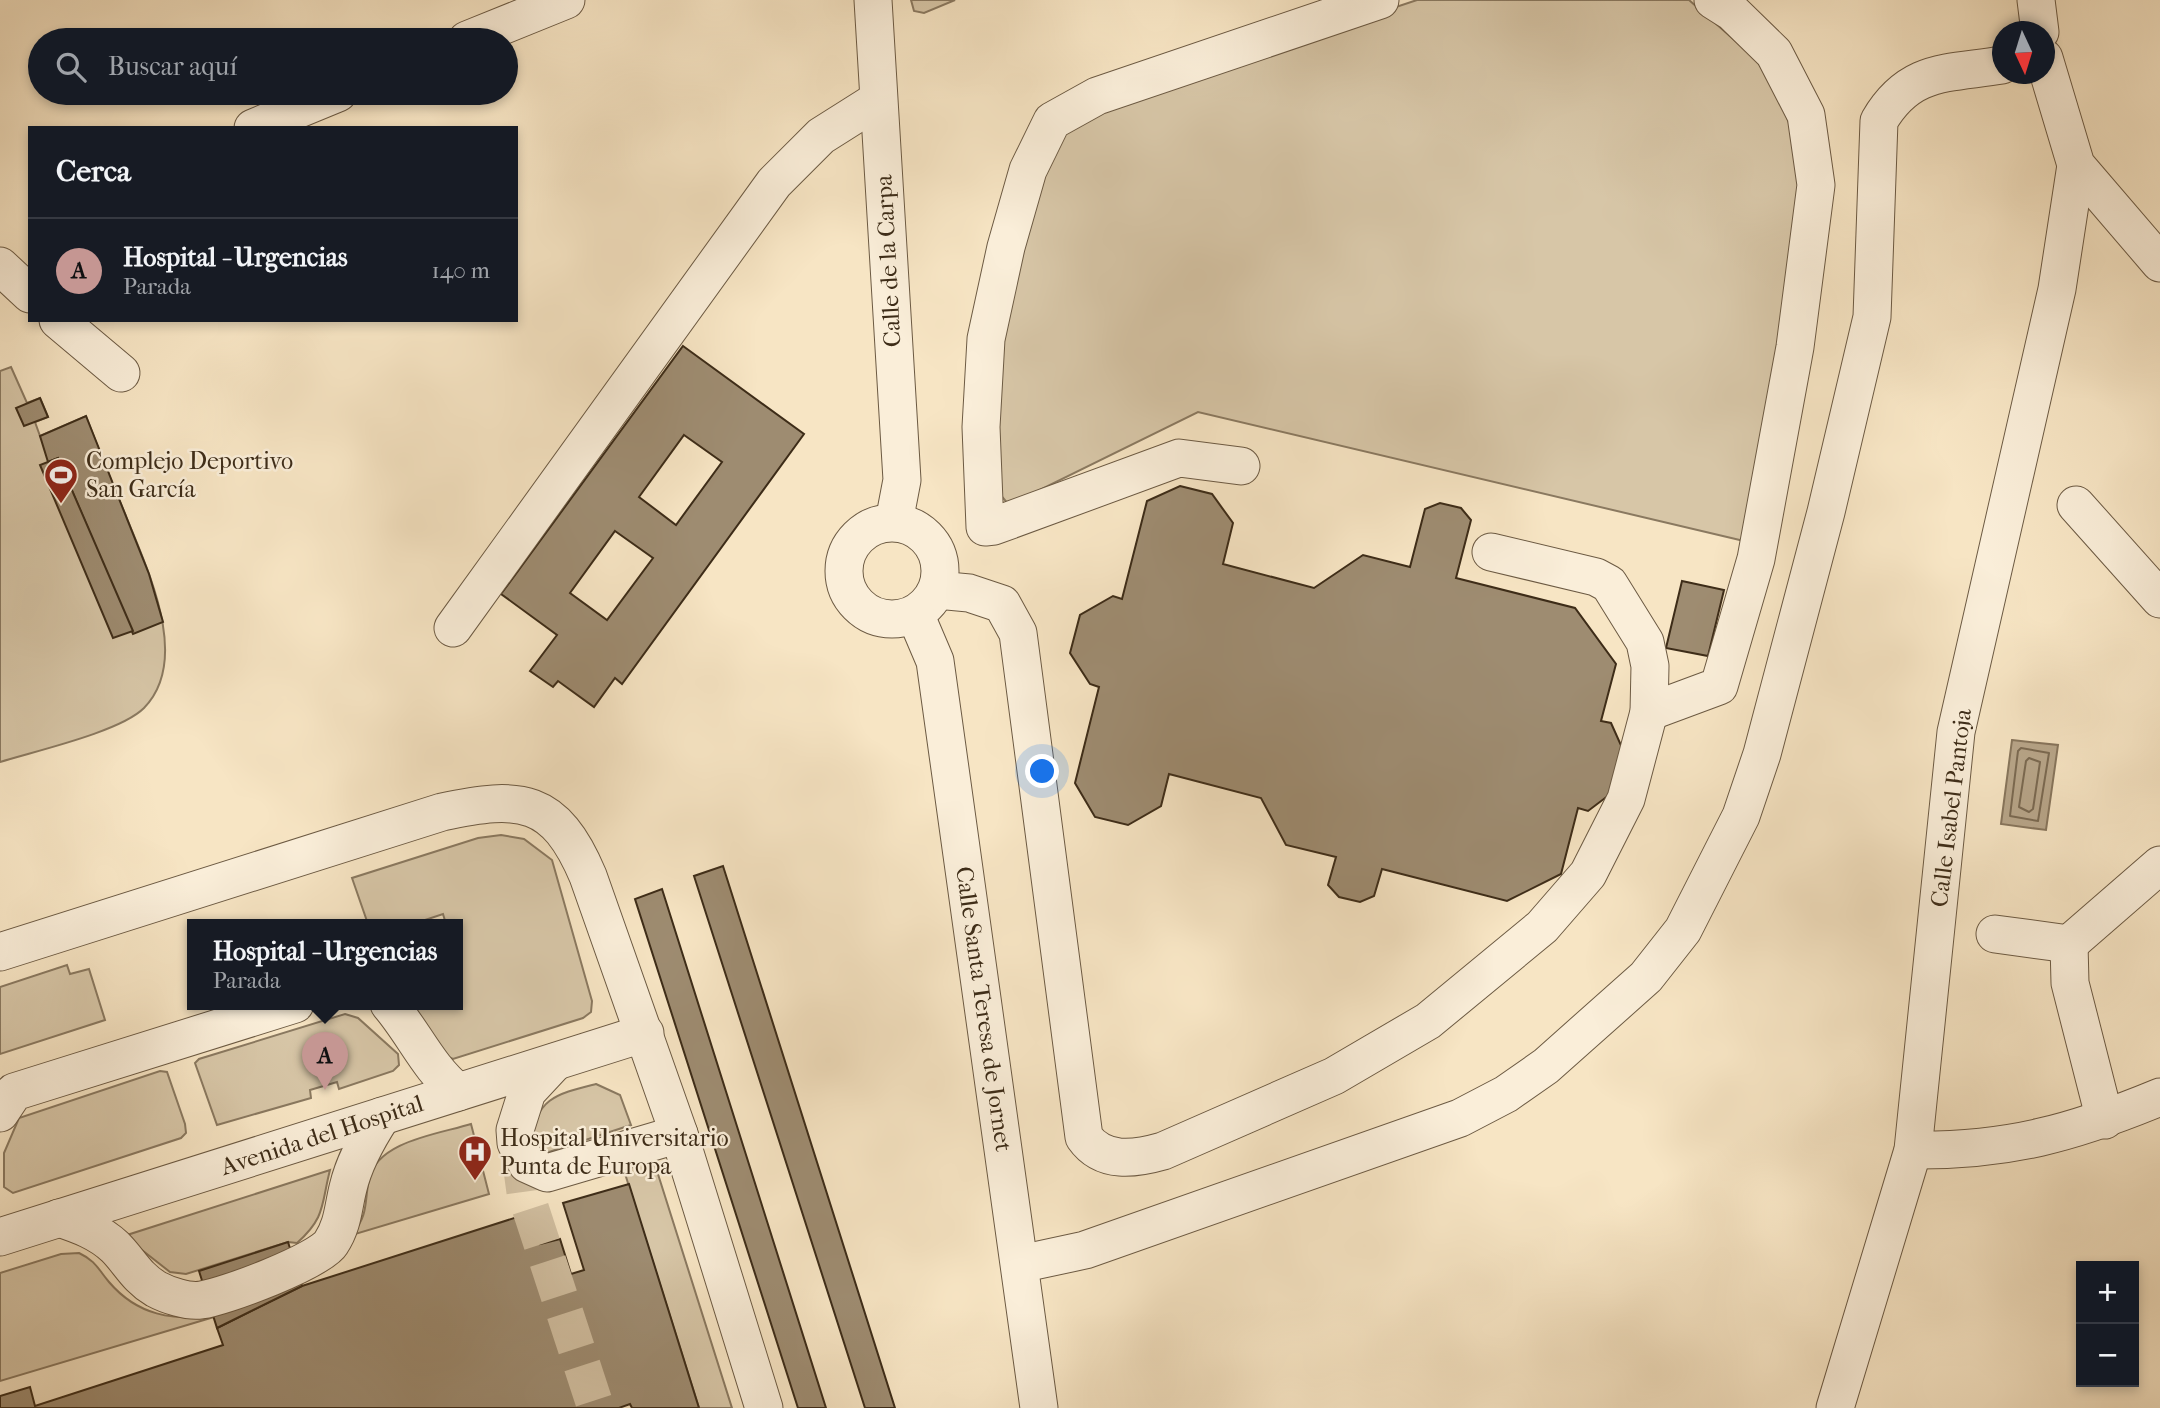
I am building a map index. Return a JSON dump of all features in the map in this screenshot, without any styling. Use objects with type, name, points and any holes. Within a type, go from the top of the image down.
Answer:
[{"type":"street","points":[[497,28],[566,0]]},
{"type":"street","name":"Calle de la Carpa","points":[[873,0],[902,480],[894,522]]},
{"type":"street","points":[[1241,466],[1179,458],[985,527],[981,427],[986,339],[1006,247],[1028,170],[1052,121],[1097,96],[1380,0]]},
{"type":"street","points":[[1648,712],[1719,686],[1756,559],[1795,347],[1816,185],[1806,115],[1774,53],[1732,12],[1713,0]]},
{"type":"street","points":[[2036,0],[2039,21]]},
{"type":"street","points":[[1020,1264],[1085,1250],[1460,1118],[1506,1094],[1546,1066],[1646,977],[1683,930],[1718,866],[1741,816],[1762,754],[1872,317],[1879,121],[1892,98],[1921,78],[1992,67]]},
{"type":"street","points":[[2052,84],[2076,165],[2160,263]]},
{"type":"street","points":[[453,628],[774,183],[821,136],[878,100]]},
{"type":"street","points":[[258,126],[309,105]]},
{"type":"street","name":"Calle Isabel Pantoja","points":[[1835,1408],[1913,1150],[1956,732],[2054,302],[2076,165]]},
{"type":"street","points":[[0,266],[28,292]]},
{"type":"street","points":[[60,322],[121,373]]},
{"type":"street","points":[[2076,505],[2160,598]]},
{"type":"street","points":[[926,602],[941,575],[934,545],[909,526],[894,522],[877,525],[863,532],[852,544],[845,558],[843,574],[847,590],[855,604],[868,614],[900,620],[926,602],[969,593],[1002,604],[1018,632],[1084,1137],[1091,1148],[1107,1156],[1139,1158],[1163,1151],[1334,1076],[1428,1021],[1542,927],[1588,874],[1626,799],[1648,712],[1650,666],[1645,642],[1609,584],[1596,577],[1491,552]]},
{"type":"street","name":"Calle Santa Teresa de Jornet","points":[[926,602],[1039,1408]]},
{"type":"street","points":[[0,952],[442,812],[476,805],[508,803],[536,809],[558,822],[574,843],[645,1033],[764,1408]]},
{"type":"street","points":[[1995,934],[2069,944],[2160,865]]},
{"type":"street","points":[[2069,944],[2070,983],[2105,1120]]},
{"type":"street","points":[[0,1113],[14,1092],[276,1010]]},
{"type":"street","points":[[394,1010],[440,1078],[458,1092]]},
{"type":"street","name":"Avenida del Hospital","points":[[0,1237],[645,1033]]},
{"type":"street","points":[[555,1062],[527,1093],[515,1130],[520,1155],[536,1170],[547,1173],[679,1134]]},
{"type":"street","points":[[1913,1150],[1969,1151],[2041,1139],[2105,1120],[2160,1097]]},
{"type":"street","points":[[60,1218],[93,1230],[116,1248],[131,1271],[156,1289],[179,1298],[200,1300],[302,1265],[330,1245],[344,1218],[347,1189],[357,1162],[382,1116]]},
{"type":"shaded area","points":[[911,0],[955,0],[924,13],[914,11]]},
{"type":"shaded area","points":[[1417,0],[1689,0],[1756,59],[1777,93],[1792,130],[1803,192],[1744,541],[1198,412],[1009,505],[998,492],[994,402],[1006,297],[1046,159],[1062,134],[1111,102]]},
{"type":"shaded area","name":"Complejo Deportivo San García","points":[[11,367],[27,403],[40,398],[48,417],[35,422],[40,436],[86,416],[153,586],[165,639],[164,664],[158,688],[144,708],[132,717],[97,733],[0,762],[0,371]]},
{"type":"shaded area","points":[[501,835],[524,839],[552,860],[592,1001],[591,1012],[583,1018],[453,1059],[444,1055],[413,1010],[463,1010],[463,919],[444,919],[443,914],[428,919],[366,919],[352,878],[478,838]]},
{"type":"shaded area","points":[[67,965],[70,974],[89,969],[105,1020],[0,1054],[0,987]]},
{"type":"shaded area","points":[[345,1014],[358,1018],[398,1054],[399,1065],[393,1071],[339,1089],[337,1082],[310,1090],[311,1098],[217,1125],[195,1063],[199,1059]]},
{"type":"shaded area","points":[[160,1071],[167,1072],[185,1124],[186,1133],[181,1138],[13,1193],[4,1187],[4,1153],[19,1118]]},
{"type":"shaded area","points":[[596,1084],[620,1095],[631,1125],[549,1152],[533,1142],[534,1127],[543,1107],[560,1095]]},
{"type":"shaded area","points":[[471,1124],[489,1194],[352,1235],[364,1214],[369,1179],[374,1166],[384,1156],[411,1141]]},
{"type":"shaded area","points":[[651,1152],[732,1408],[699,1408],[621,1161]]},
{"type":"shaded area","points":[[330,1170],[318,1218],[297,1243],[288,1242],[186,1274],[170,1272],[124,1236]]},
{"type":"shaded area","points":[[79,1253],[93,1262],[120,1293],[144,1309],[184,1318],[214,1317],[0,1381],[0,1273],[61,1254]]},
{"type":"water","points":[[2012,740],[2058,745],[2046,830],[2001,824]]},
{"type":"building","points":[[683,346],[804,434],[622,684],[615,678],[594,707],[558,681],[553,687],[530,671],[557,635],[501,594]],"holes":[[[684,435],[722,462],[676,525],[639,497]],[[615,531],[653,558],[607,620],[570,593]]]},
{"type":"building","points":[[40,398],[48,417],[24,426],[16,408]]},
{"type":"building","points":[[86,416],[149,574],[163,622],[133,634],[58,458],[48,462],[40,436]]},
{"type":"building","points":[[58,458],[133,631],[113,638],[40,465]]},
{"type":"building","points":[[1180,486],[1212,494],[1233,523],[1223,564],[1314,588],[1363,555],[1410,567],[1425,509],[1440,503],[1461,508],[1471,520],[1456,578],[1575,608],[1616,664],[1601,721],[1611,723],[1624,752],[1613,792],[1588,811],[1578,808],[1561,874],[1507,901],[1382,869],[1374,896],[1360,902],[1339,897],[1328,885],[1336,857],[1286,845],[1261,798],[1169,774],[1161,806],[1128,825],[1095,817],[1075,783],[1099,687],[1090,684],[1070,653],[1080,615],[1113,596],[1122,599],[1147,501]]},
{"type":"building","points":[[1682,581],[1724,590],[1708,656],[1666,648]]},
{"type":"building","points":[[723,866],[895,1408],[865,1408],[694,876]]},
{"type":"building","points":[[662,889],[826,1408],[798,1408],[635,899]]},
{"type":"building","points":[[629,1184],[699,1408],[632,1408],[630,1404],[619,1408],[0,1408],[0,1396],[30,1387],[35,1406],[223,1345],[217,1328],[302,1286],[530,1213],[540,1244],[560,1239],[571,1274],[584,1270],[563,1203]]},
{"type":"building","points":[[288,1242],[302,1286],[217,1328],[199,1271]]},
{"type":"tunnel","points":[[520,1155],[525,1192],[596,1408]]},
{"type":"place","name":"Complejo Deportivo San García","points":[[61,505]]},
{"type":"place","name":"Hospital - Urgencias","points":[[325,1090]]},
{"type":"place","name":"Hospital Universitario Punta de Europa","points":[[475,1182]]}]
